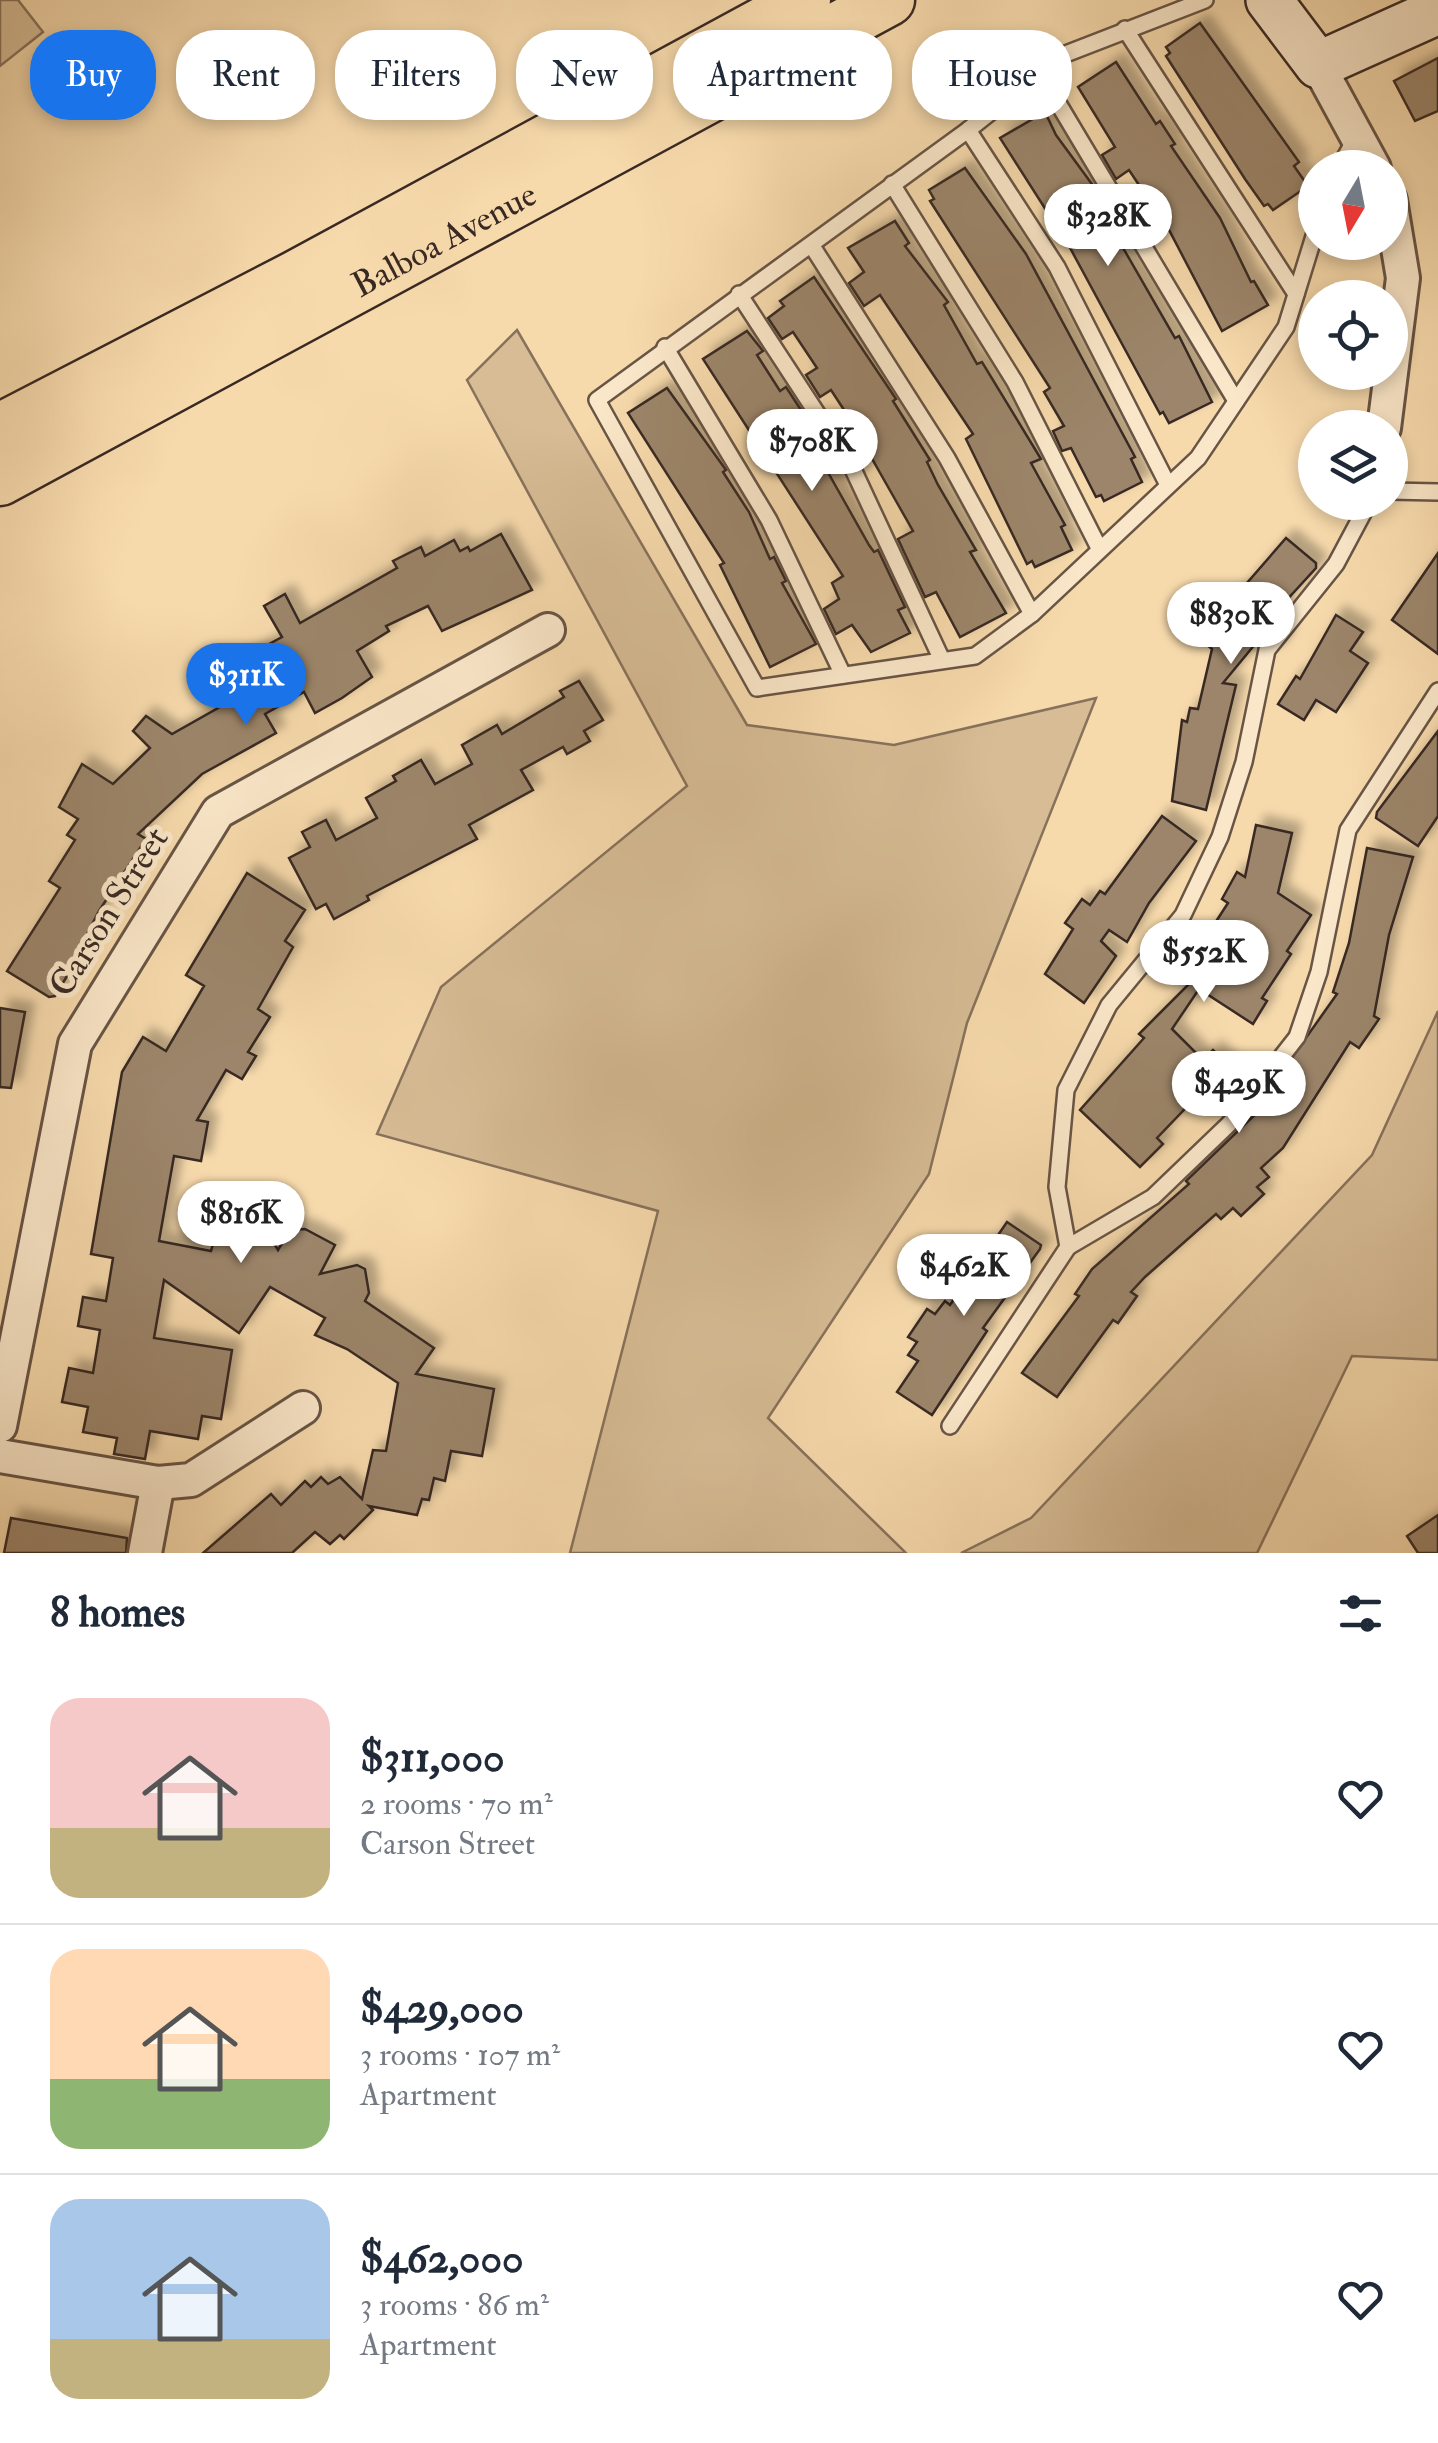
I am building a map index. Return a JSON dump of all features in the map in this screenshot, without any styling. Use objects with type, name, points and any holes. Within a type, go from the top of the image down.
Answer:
[{"type":"main road","name":"Balboa Avenue","points":[[0,429],[296,276],[805,0]]},
{"type":"main road","name":"Balboa Avenue","points":[[0,480],[889,0]]},
{"type":"street","points":[[1268,0],[1318,66],[1366,150]]},
{"type":"street","points":[[1318,66],[1438,10]]},
{"type":"street","points":[[1386,410],[1403,278],[1400,260]]},
{"type":"street","name":"Carson Street","points":[[0,1426],[76,1044],[218,812],[548,630]]},
{"type":"street","points":[[0,1456],[158,1483],[191,1480],[303,1408]]},
{"type":"street","points":[[145,1553],[158,1483]]},
{"type":"lane","points":[[1072,51],[1205,0]]},
{"type":"lane","points":[[1125,29],[1296,294]]},
{"type":"lane","points":[[980,120],[597,400],[757,688],[975,656],[1032,614],[1198,458],[1286,327],[1307,260]]},
{"type":"lane","points":[[1069,120],[1236,402]]},
{"type":"lane","points":[[968,130],[1056,267],[1168,486]]},
{"type":"lane","points":[[1349,150],[1358,134]]},
{"type":"lane","points":[[892,184],[1015,382],[1099,548]]},
{"type":"lane","points":[[812,246],[947,458],[1032,614]]},
{"type":"lane","points":[[739,294],[852,467],[942,660]]},
{"type":"lane","points":[[665,347],[770,520],[843,675]]},
{"type":"lane","points":[[1408,491],[1438,492]]},
{"type":"lane","points":[[1068,1247],[1058,1187],[1066,1090],[1109,1005],[1183,914],[1220,837],[1244,762],[1267,650],[1336,564],[1360,520]]},
{"type":"lane","points":[[950,1426],[1068,1247],[1153,1197],[1229,1124],[1298,1036],[1319,972],[1348,830],[1438,690]]},
{"type":"shaded area","points":[[0,0],[18,0],[41,30],[30,30],[30,42],[0,66]]},
{"type":"shaded area","points":[[517,330],[747,725],[894,745],[1096,698],[967,1023],[929,1174],[768,1418],[906,1553],[570,1553],[658,1211],[377,1134],[441,987],[687,786],[467,380]]},
{"type":"shaded area","points":[[1438,1011],[1438,1360],[1352,1356],[1257,1553],[961,1553],[1031,1518],[1372,1155]]},
{"type":"building","points":[[1200,23],[1298,161],[1294,166],[1298,172],[1298,193],[1273,210],[1268,204],[1264,206],[1166,56],[1170,53],[1166,47]]},
{"type":"building","points":[[1438,58],[1438,111],[1415,121],[1394,81]]},
{"type":"building","points":[[1116,62],[1156,124],[1160,121],[1175,144],[1171,146],[1220,218],[1251,282],[1254,281],[1268,305],[1222,331],[1169,230],[1129,170],[1116,179],[1102,155],[1115,147],[1078,87]]},
{"type":"building","points":[[1031,120],[1049,120],[1097,191],[1092,194],[1175,338],[1179,336],[1212,402],[1169,423],[1163,412],[1160,414],[1069,246],[1000,138]]},
{"type":"building","points":[[965,168],[1026,254],[1135,457],[1131,459],[1142,482],[1104,501],[1101,495],[1096,497],[1071,448],[1062,451],[1053,431],[1064,426],[1044,392],[1050,388],[930,201],[934,199],[929,190]]},
{"type":"building","points":[[895,221],[909,243],[905,246],[948,302],[944,305],[977,364],[982,362],[1041,459],[1031,463],[1065,525],[1061,527],[1072,550],[1035,567],[1032,561],[1027,564],[966,439],[973,434],[880,295],[864,306],[849,283],[864,272],[848,248]]},
{"type":"building","points":[[814,277],[896,399],[893,401],[930,460],[927,462],[938,485],[976,550],[970,552],[1006,613],[960,637],[936,592],[925,597],[898,539],[913,531],[846,413],[831,390],[820,397],[806,375],[817,368],[793,332],[782,339],[768,318],[784,306],[780,301]]},
{"type":"building","points":[[747,331],[763,351],[757,355],[780,391],[786,387],[801,410],[795,414],[869,545],[874,552],[878,550],[905,607],[898,610],[910,633],[871,652],[852,625],[836,634],[824,609],[839,599],[832,583],[843,576],[703,359]]},
{"type":"building","points":[[667,388],[726,470],[723,472],[749,512],[770,559],[774,557],[786,581],[782,583],[816,644],[770,667],[720,565],[724,563],[628,413]]},
{"type":"building","points":[[501,534],[532,590],[442,631],[428,606],[386,626],[389,631],[357,651],[372,677],[315,713],[304,692],[265,714],[276,733],[202,774],[138,834],[146,839],[99,911],[82,944],[84,948],[55,996],[49,997],[7,971],[60,888],[49,881],[75,840],[67,835],[78,819],[59,807],[82,764],[113,784],[150,748],[133,731],[146,716],[172,734],[218,708],[211,696],[253,672],[245,657],[282,637],[264,606],[285,594],[300,623],[397,568],[393,561],[421,547],[425,556],[454,540],[460,551],[468,547],[470,551]]},
{"type":"building","points":[[1286,538],[1316,563],[1316,568],[1251,639],[1256,643],[1223,683],[1236,685],[1206,810],[1172,801],[1182,720],[1187,722],[1190,708],[1198,709],[1212,649],[1195,635],[1216,610],[1220,614]]},
{"type":"building","points":[[1438,553],[1438,654],[1392,620]]},
{"type":"building","points":[[1336,615],[1363,632],[1350,651],[1368,663],[1336,712],[1316,700],[1304,720],[1278,704],[1296,676],[1300,679]]},
{"type":"building","points":[[579,681],[603,720],[584,731],[590,741],[567,754],[563,747],[521,770],[533,790],[469,825],[477,839],[367,896],[369,900],[334,919],[326,904],[316,909],[289,858],[310,847],[302,832],[326,820],[336,840],[377,818],[366,798],[396,781],[393,776],[421,760],[435,784],[472,764],[462,745],[497,725],[502,734],[564,697],[560,691]]},
{"type":"building","points":[[1438,731],[1438,816],[1418,846],[1376,818],[1377,812]]},
{"type":"building","points":[[1162,816],[1196,841],[1149,903],[1127,942],[1109,930],[1101,941],[1116,956],[1084,1003],[1045,974],[1073,929],[1065,923],[1082,899],[1090,905],[1100,891],[1105,894]]},
{"type":"building","points":[[1256,825],[1292,833],[1278,893],[1311,915],[1287,951],[1291,954],[1262,998],[1267,1001],[1253,1024],[1199,989],[1172,1029],[1203,1060],[1213,1050],[1234,1070],[1212,1093],[1206,1087],[1157,1138],[1163,1144],[1140,1167],[1080,1110],[1144,1038],[1139,1034],[1190,983],[1180,977],[1228,903],[1222,899],[1237,872],[1245,877]]},
{"type":"building","points":[[1367,848],[1413,857],[1389,935],[1374,1016],[1379,1019],[1359,1048],[1350,1042],[1283,1148],[1261,1168],[1269,1177],[1257,1187],[1264,1194],[1241,1216],[1233,1208],[1221,1219],[1216,1214],[1145,1277],[1131,1292],[1137,1296],[1118,1323],[1113,1320],[1057,1397],[1022,1373],[1079,1296],[1075,1294],[1092,1269],[1189,1184],[1186,1181],[1269,1101],[1264,1097],[1337,994],[1333,992],[1349,943]]},
{"type":"building","points":[[247,873],[305,910],[285,941],[293,947],[258,1009],[270,1017],[248,1052],[256,1056],[242,1079],[226,1070],[197,1120],[208,1122],[201,1161],[174,1156],[159,1241],[211,1251],[224,1204],[258,1217],[278,1250],[290,1230],[305,1229],[335,1245],[320,1274],[357,1265],[365,1269],[369,1293],[365,1301],[434,1348],[416,1374],[494,1389],[482,1456],[451,1451],[445,1481],[434,1478],[429,1500],[422,1499],[417,1515],[369,1506],[373,1510],[344,1539],[340,1535],[330,1544],[315,1532],[292,1553],[203,1553],[271,1494],[281,1505],[305,1481],[311,1487],[321,1477],[328,1484],[340,1477],[362,1499],[373,1450],[386,1451],[398,1383],[347,1349],[315,1335],[325,1318],[270,1287],[239,1333],[164,1280],[154,1338],[232,1350],[221,1419],[202,1416],[198,1439],[150,1431],[145,1459],[114,1454],[117,1438],[83,1432],[88,1407],[62,1402],[69,1368],[93,1373],[100,1330],[78,1326],[83,1297],[106,1301],[113,1258],[91,1254],[122,1072],[143,1037],[166,1051],[204,986],[186,975]]},
{"type":"building","points":[[0,1008],[25,1012],[11,1088],[0,1087]]},
{"type":"building","points":[[1007,1222],[1041,1245],[1040,1249],[983,1328],[987,1331],[932,1415],[897,1392],[918,1361],[908,1355],[917,1342],[908,1337],[927,1309],[935,1314],[945,1301],[950,1305]]},
{"type":"building","points":[[1438,1515],[1438,1553],[1418,1553],[1407,1536]]},
{"type":"building","points":[[11,1518],[127,1538],[126,1553],[4,1553]]}]
